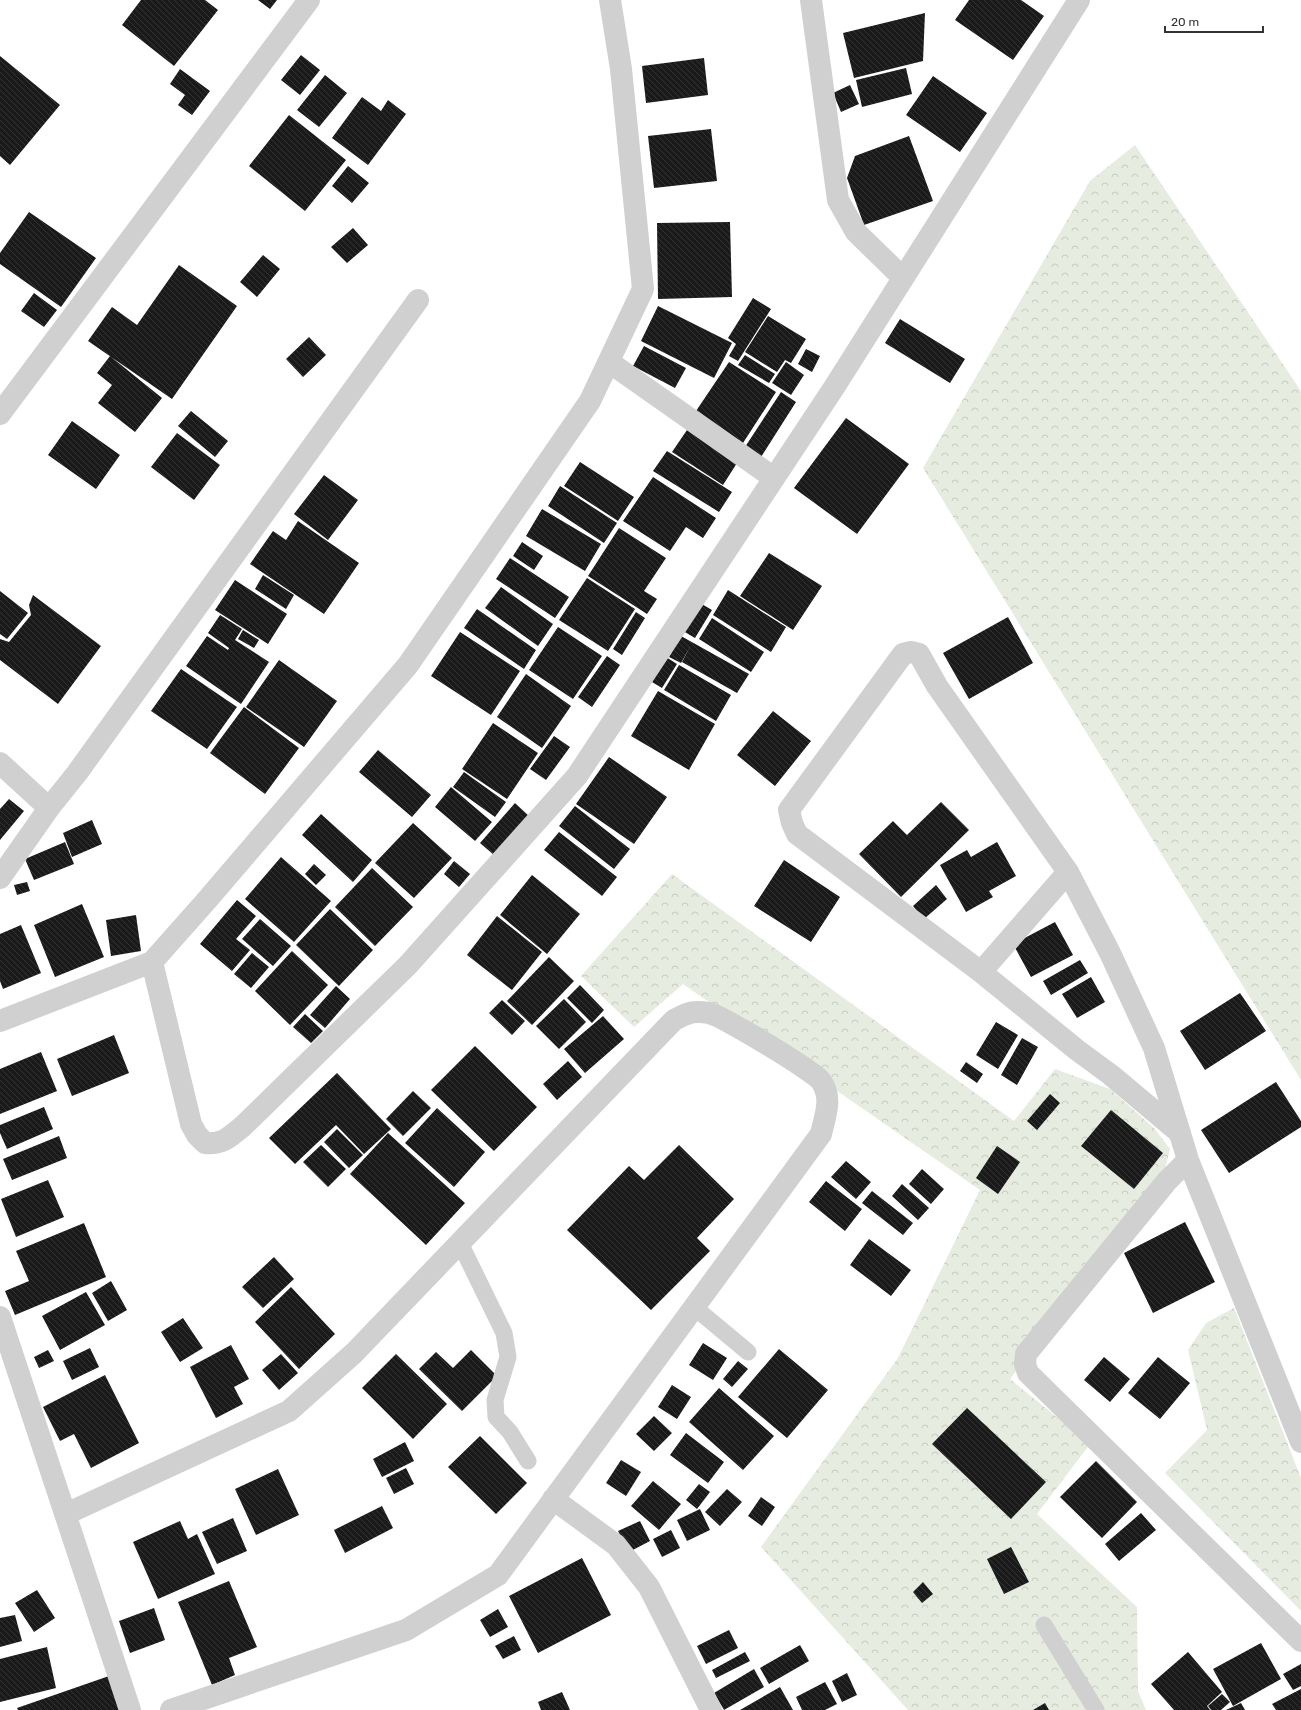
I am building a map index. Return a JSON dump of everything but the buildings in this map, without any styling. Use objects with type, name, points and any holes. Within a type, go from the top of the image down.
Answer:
[{"type":"street","points":[[0,414],[310,0]]},
{"type":"street","points":[[0,1022],[152,962],[408,665],[590,401],[643,289],[621,69],[610,0]]},
{"type":"street","points":[[811,0],[838,200],[856,232],[903,278]]},
{"type":"street","points":[[152,962],[191,1124],[197,1135],[205,1143],[215,1144],[225,1141],[243,1126],[408,965],[577,776],[774,478],[1079,0]]},
{"type":"street","points":[[0,878],[49,808],[86,760],[418,300]]},
{"type":"street","points":[[609,362],[774,478]]},
{"type":"street","points":[[1180,1133],[1111,1075],[1076,1050],[981,972],[797,834],[792,823],[789,810],[903,654],[911,652],[919,654],[937,686],[1068,872],[1110,954],[1154,1048],[1180,1133],[1188,1160],[1301,1442]]},
{"type":"street","points":[[0,763],[49,808]]},
{"type":"street","points":[[981,972],[1068,872]]},
{"type":"street","points":[[66,1514],[289,1411],[354,1353],[674,1020],[691,1011],[710,1013],[754,1035],[821,1080],[829,1100],[821,1134],[498,1574],[406,1630],[171,1710]]},
{"type":"street","points":[[1188,1160],[1167,1181],[1026,1354],[1025,1364],[1028,1373],[1301,1641]]},
{"type":"street","points":[[0,1317],[130,1710]]},
{"type":"street","points":[[553,1498],[616,1545],[648,1587],[711,1710]]},
{"type":"lane","points":[[460,1243],[504,1333],[508,1357],[495,1400],[496,1417],[510,1432],[528,1461]]},
{"type":"lane","points":[[694,1307],[748,1352]]},
{"type":"lane","points":[[1044,1625],[1096,1710]]},
{"type":"green space","points":[[1135,145],[1301,391],[1301,1080],[923,468],[1090,181]]},
{"type":"green space","points":[[672,874],[1014,1121],[1055,1069],[1110,1089],[1154,1128],[1170,1149],[1165,1169],[1010,1379],[1090,1444],[1037,1514],[1137,1607],[1138,1691],[1146,1710],[908,1710],[761,1547],[898,1358],[980,1190],[683,984],[634,1027],[581,976]]},
{"type":"green space","points":[[1234,1308],[1301,1478],[1301,1611],[1165,1473],[1207,1430],[1188,1350],[1206,1323]]}]
